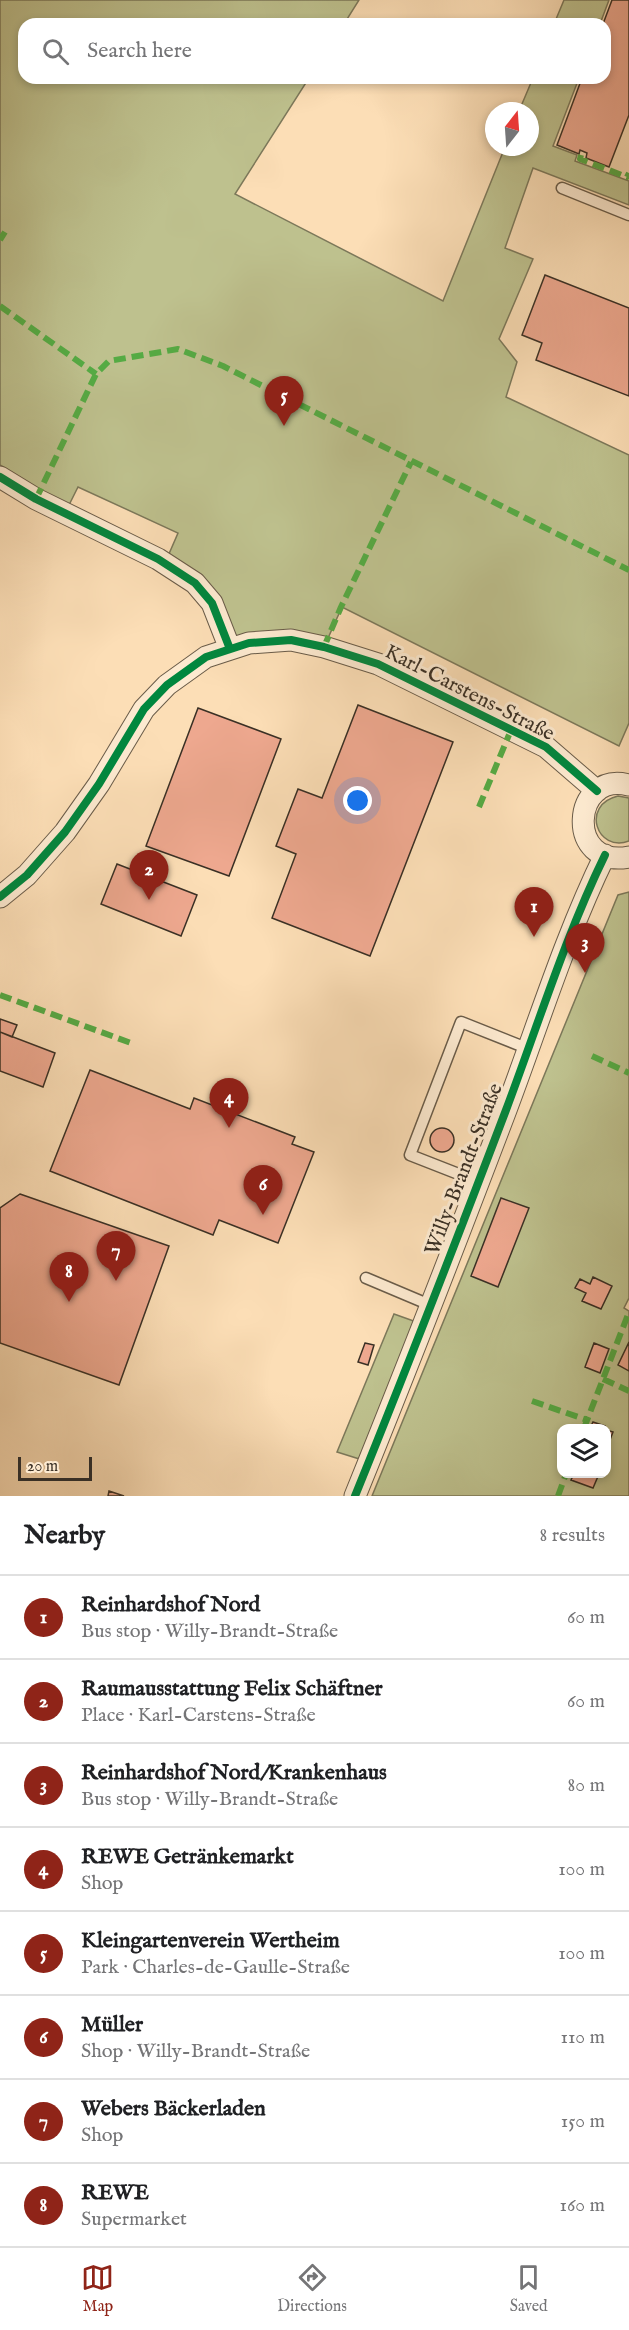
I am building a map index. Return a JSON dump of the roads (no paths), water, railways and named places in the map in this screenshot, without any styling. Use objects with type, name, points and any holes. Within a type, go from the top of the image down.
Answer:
[{"type":"street","points":[[0,477],[36,499],[158,559],[195,583],[212,603],[230,649]]},
{"type":"street","name":"Karl-Carstens-Straße","points":[[0,897],[27,875],[65,832],[99,784],[144,709],[167,685],[206,657],[249,643],[291,640],[324,647],[378,664],[546,747],[597,791]]},
{"type":"street","points":[[629,785],[613,784],[597,791],[584,809],[583,828],[591,846],[605,855],[614,858],[629,857]]},
{"type":"street","name":"Willy-Brandt-Straße","points":[[355,1496],[479,1182],[566,944],[605,855]]},
{"type":"lane","points":[[562,188],[629,215]]},
{"type":"lane","points":[[479,1182],[410,1155],[461,1022],[529,1049]]},
{"type":"lane","points":[[366,1278],[430,1305]]},
{"type":"place","name":"Kleingartenverein Wertheim","points":[[284,426]]},
{"type":"place","name":"Raumausstattung Felix Schäftner","points":[[149,900]]},
{"type":"place","name":"Reinhardshof Nord","points":[[534,937]]},
{"type":"place","name":"Reinhardshof Nord/Krankenhaus","points":[[585,973]]},
{"type":"place","name":"REWE Getränkemarkt","points":[[229,1128]]},
{"type":"place","name":"Müller","points":[[263,1215]]},
{"type":"place","name":"Webers Bäckerladen","points":[[116,1281]]},
{"type":"place","name":"REWE","points":[[69,1302]]}]
